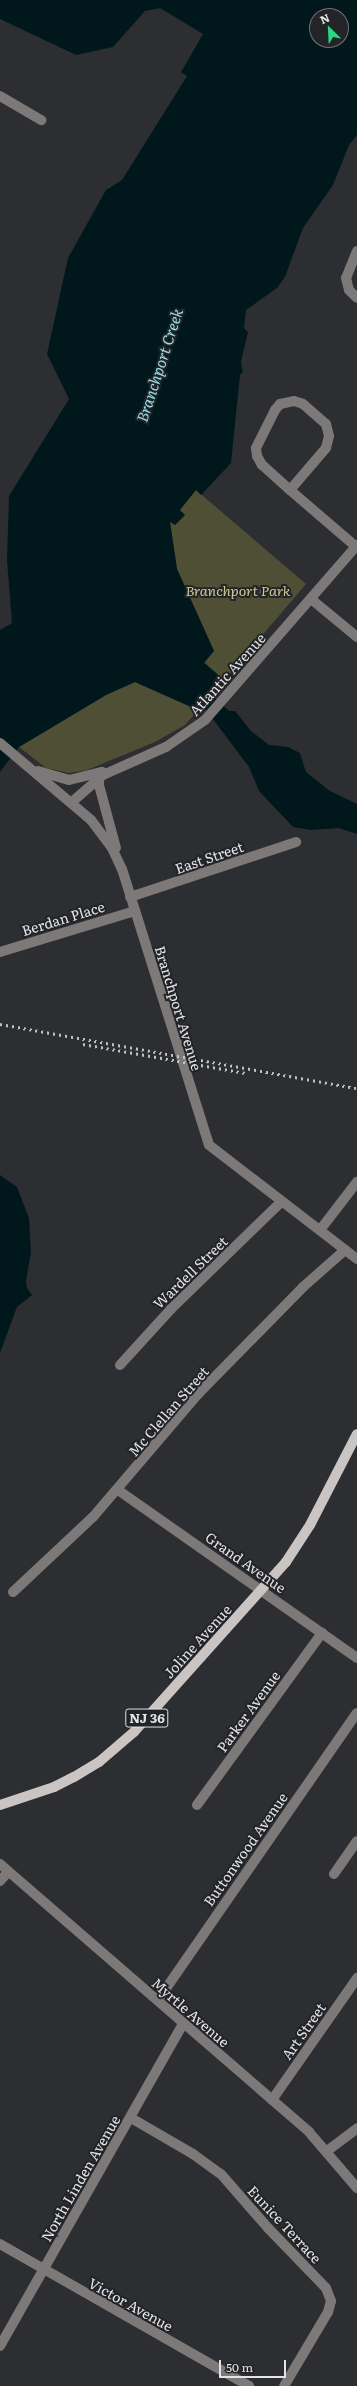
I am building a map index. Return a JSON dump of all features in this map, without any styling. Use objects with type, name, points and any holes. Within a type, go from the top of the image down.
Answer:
[{"type":"main road","name":"Joline Avenue","points":[[1,1805],[54,1787],[74,1778],[119,1747],[286,1562],[310,1525],[357,1434]]},
{"type":"street","points":[[0,96],[41,120]]},
{"type":"street","points":[[357,251],[346,278],[349,290],[357,298]]},
{"type":"street","points":[[290,490],[326,448],[329,436],[326,424],[302,404],[294,401],[280,404],[275,410],[256,448],[256,456],[262,465],[290,490],[356,546]]},
{"type":"street","name":"Atlantic Avenue","points":[[72,802],[99,777],[121,765],[166,747],[208,718],[356,546]]},
{"type":"street","points":[[311,599],[357,637]]},
{"type":"street","name":"Branchport Avenue","points":[[0,743],[72,802],[105,836],[122,869],[209,1146],[357,1259]]},
{"type":"street","points":[[29,767],[48,776],[71,780],[92,776],[121,765]]},
{"type":"street","points":[[99,777],[99,785],[122,869]]},
{"type":"street","name":"East Street","points":[[130,897],[296,842]]},
{"type":"street","name":"Berdan Place","points":[[0,952],[135,911]]},
{"type":"street","points":[[320,1230],[357,1182]]},
{"type":"street","name":"Wardell Street","points":[[120,1365],[171,1309],[281,1202]]},
{"type":"street","name":"Mc Clellan Street","points":[[13,1592],[118,1490],[198,1394],[298,1293],[345,1250]]},
{"type":"street","name":"Grand Avenue","points":[[118,1490],[357,1658]]},
{"type":"street","name":"Parker Avenue","points":[[197,1805],[322,1634]]},
{"type":"street","name":"Buttonwood Avenue","points":[[158,2000],[357,1713]]},
{"type":"street","points":[[334,1874],[357,1841]]},
{"type":"street","name":"Myrtle Avenue","points":[[0,1864],[272,2100],[326,2151],[357,2188]]},
{"type":"street","points":[[0,1880],[8,1872]]},
{"type":"street","name":"Art Street","points":[[272,2100],[357,1978]]},
{"type":"street","name":"North Linden Avenue","points":[[0,2346],[131,2118],[183,2024]]},
{"type":"street","name":"Eunice Terrace","points":[[131,2118],[181,2147],[221,2174],[268,2228],[326,2288],[331,2301],[328,2312],[284,2386]]},
{"type":"street","points":[[326,2151],[357,2128]]},
{"type":"street","name":"Victor Avenue","points":[[0,2244],[43,2271],[248,2386]]},
{"type":"green space","name":"Branchport Park","points":[[196,490],[306,584],[224,680],[204,662],[214,651],[177,569],[170,522],[175,525],[185,515],[179,510]]},
{"type":"green space","points":[[135,682],[198,710],[185,725],[155,742],[87,770],[69,773],[46,768],[19,747],[106,695]]},
{"type":"water","name":"Branchport Creek","points":[[0,0],[357,0],[357,135],[349,145],[333,185],[303,228],[285,277],[277,288],[246,310],[244,328],[248,332],[241,362],[243,372],[240,375],[231,463],[201,495],[196,490],[180,510],[185,515],[175,525],[170,522],[177,569],[214,651],[204,663],[224,680],[212,695],[229,711],[235,711],[251,731],[269,745],[288,747],[300,753],[306,772],[330,791],[357,804],[357,834],[339,828],[311,830],[293,827],[259,791],[249,767],[203,706],[198,710],[135,682],[106,695],[19,747],[0,772],[0,630],[12,623],[7,560],[9,496],[69,399],[47,354],[68,258],[106,190],[122,180],[187,76],[181,72],[203,34],[160,8],[145,11],[113,47],[76,55],[0,19]]},
{"type":"water","points":[[0,1175],[17,1187],[29,1218],[31,1252],[26,1281],[27,1288],[32,1295],[17,1307],[0,1353]]},
{"type":"railway","points":[[0,1024],[357,1088]]},
{"type":"railway","points":[[83,1044],[245,1073]]}]
